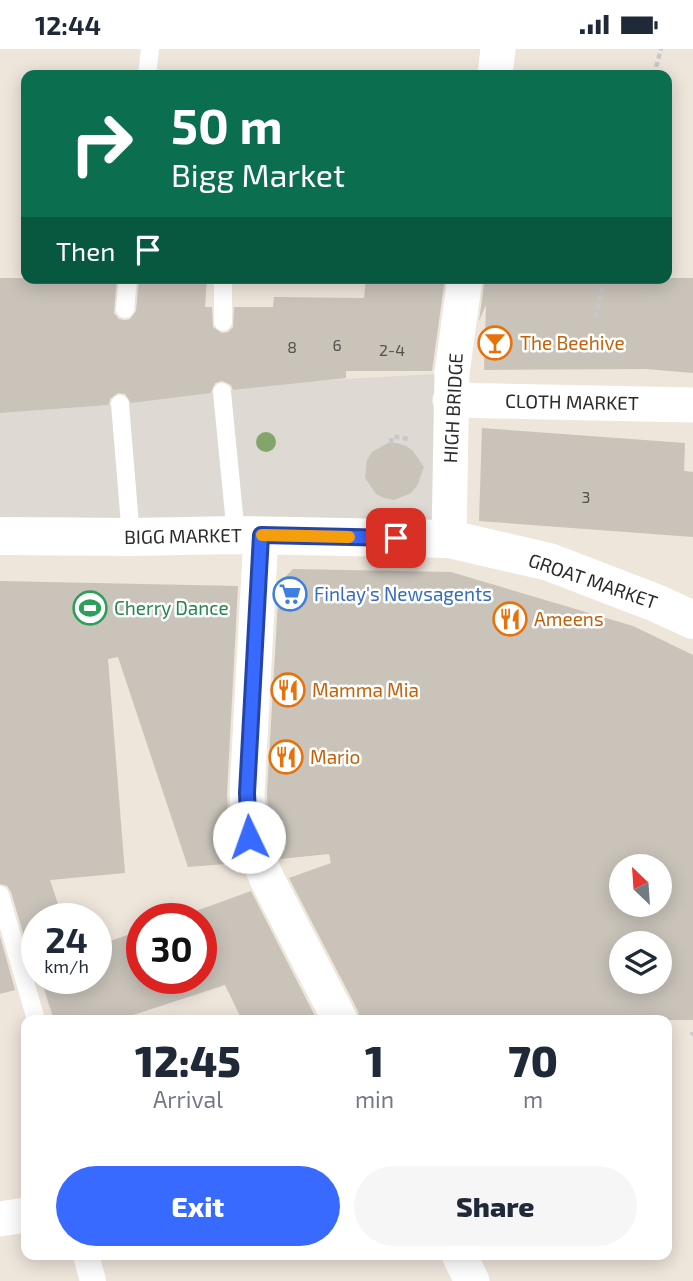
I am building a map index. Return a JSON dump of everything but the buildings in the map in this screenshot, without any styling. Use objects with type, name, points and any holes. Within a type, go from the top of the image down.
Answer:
[{"type":"main road","name":"BIGG MARKET","points":[[0,536],[249,535],[449,539]]},
{"type":"main road","name":"GROAT MARKET","points":[[449,539],[549,562],[693,620]]},
{"type":"street","points":[[496,70],[498,49]]},
{"type":"street","name":"HIGH BRIDGE","points":[[449,539],[450,400],[464,284]]},
{"type":"street","name":"CLOTH MARKET","points":[[450,400],[693,405]]},
{"type":"street","points":[[249,535],[249,837],[267,879],[337,1015]]},
{"type":"street","points":[[0,1219],[21,1216]]},
{"type":"street","points":[[87,1260],[93,1281]]},
{"type":"street","points":[[462,1260],[472,1281]]},
{"type":"lane","points":[[147,70],[149,49]]},
{"type":"lane","points":[[125,309],[127,284]]},
{"type":"lane","points":[[223,284],[223,322]]},
{"type":"lane","points":[[222,392],[249,535]]},
{"type":"lane","points":[[120,404],[131,537]]},
{"type":"lane","points":[[0,895],[35,1015]]},
{"type":"path","points":[[655,70],[661,49]]},
{"type":"path","points":[[595,317],[603,284]]},
{"type":"path","points":[[391,443],[392,437],[409,438],[417,446]]},
{"type":"shaded area","points":[[436,374],[437,521],[0,517],[0,413],[120,404],[311,381]]},
{"type":"slow traffic","points":[[262,535],[349,537]]},
{"type":"place","name":"The Beehive","points":[[495,343]]},
{"type":"place","name":"Finlay's Newsagents","points":[[290,594]]},
{"type":"place","name":"Cherry Dance","points":[[90,608]]},
{"type":"place","name":"Ameens","points":[[510,619]]},
{"type":"place","name":"Mamma Mia","points":[[288,690]]},
{"type":"place","name":"Mario","points":[[286,757]]},
{"type":"route","points":[[249,837],[247,793],[261,535],[396,538]]}]
